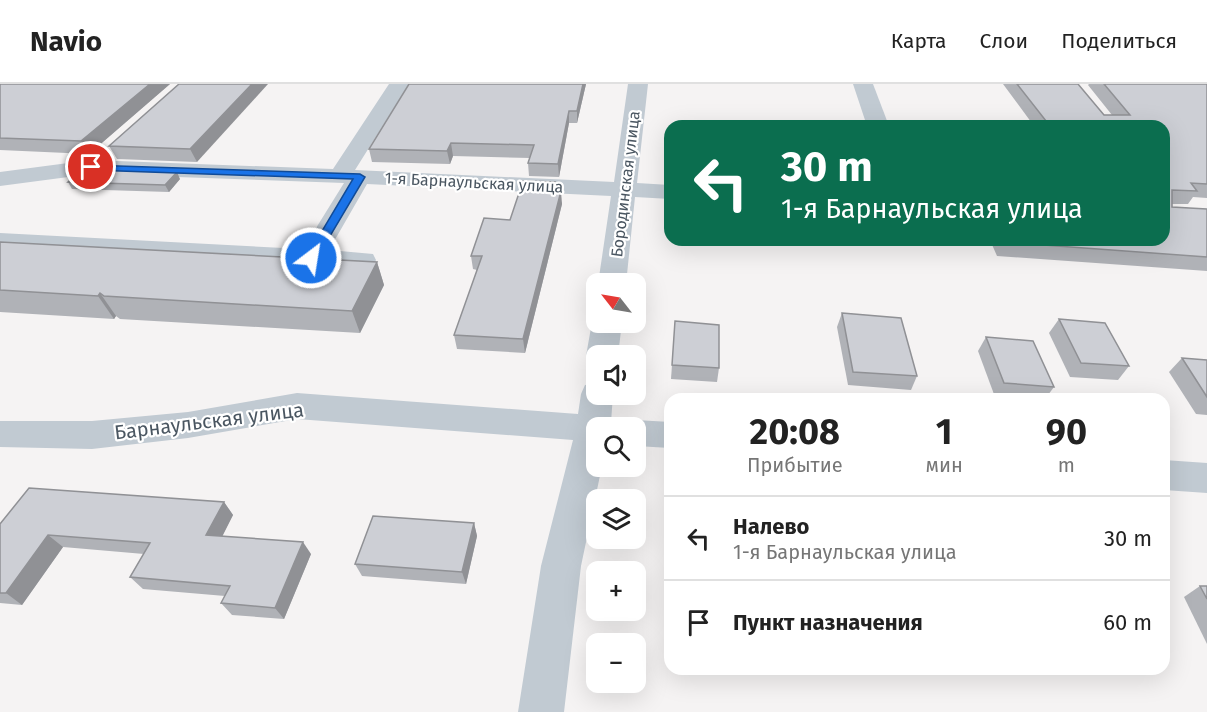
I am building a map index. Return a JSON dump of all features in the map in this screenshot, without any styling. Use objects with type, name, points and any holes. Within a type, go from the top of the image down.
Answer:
[{"type":"street","points":[[311,258],[350,176],[399,84]]},
{"type":"street","name":"Бородинская улица","points":[[614,273],[638,84]]},
{"type":"street","points":[[863,84],[876,120]]},
{"type":"street","points":[[91,167],[116,144]]},
{"type":"street","name":"1-я Барнаульская улица","points":[[0,179],[91,167],[350,176],[664,192]]},
{"type":"street","points":[[0,241],[363,260]]},
{"type":"street","name":"Барнаульская улица","points":[[0,434],[92,435],[188,425],[297,406],[586,418]]},
{"type":"street","points":[[646,434],[664,435]]},
{"type":"street","points":[[541,712],[561,566],[586,460]]},
{"type":"street","points":[[1170,475],[1207,478]]},
{"type":"building","points":[[0,84],[150,84],[81,141],[0,138]]},
{"type":"building","points":[[179,84],[252,84],[190,149],[109,146]]},
{"type":"building","points":[[409,84],[583,84],[577,111],[569,111],[558,164],[528,163],[534,145],[451,143],[447,151],[369,149]]},
{"type":"building","points":[[1017,84],[1078,84],[1104,115],[1130,115],[1104,84],[1207,84],[1207,184],[1191,183],[1197,191],[1172,190],[1172,207],[1207,209],[1207,257],[1058,246],[1170,246],[1170,120],[1045,120]]},
{"type":"building","points":[[81,170],[177,172],[165,185],[68,182]]},
{"type":"building","points":[[523,181],[555,182],[553,190],[561,191],[523,339],[454,335],[482,256],[471,256],[484,218],[510,220]]},
{"type":"building","points":[[0,242],[377,262],[352,311],[104,296],[100,293],[98,296],[0,290]]},
{"type":"building","points":[[842,313],[901,318],[917,376],[853,372]]},
{"type":"building","points":[[1059,319],[1105,323],[1129,366],[1081,363]]},
{"type":"building","points":[[675,321],[719,325],[719,368],[672,365]]},
{"type":"building","points":[[986,337],[1033,341],[1054,387],[1004,383]]},
{"type":"building","points":[[1182,358],[1207,360],[1207,397]]},
{"type":"building","points":[[29,488],[224,502],[206,535],[303,542],[275,608],[221,603],[230,586],[130,577],[150,543],[48,535],[6,593],[0,593],[0,524]]},
{"type":"building","points":[[373,516],[474,523],[462,572],[355,564]]},
{"type":"building","points":[[1200,586],[1207,586],[1207,599]]},
{"type":"route","points":[[91,167],[360,177],[311,258]]}]
